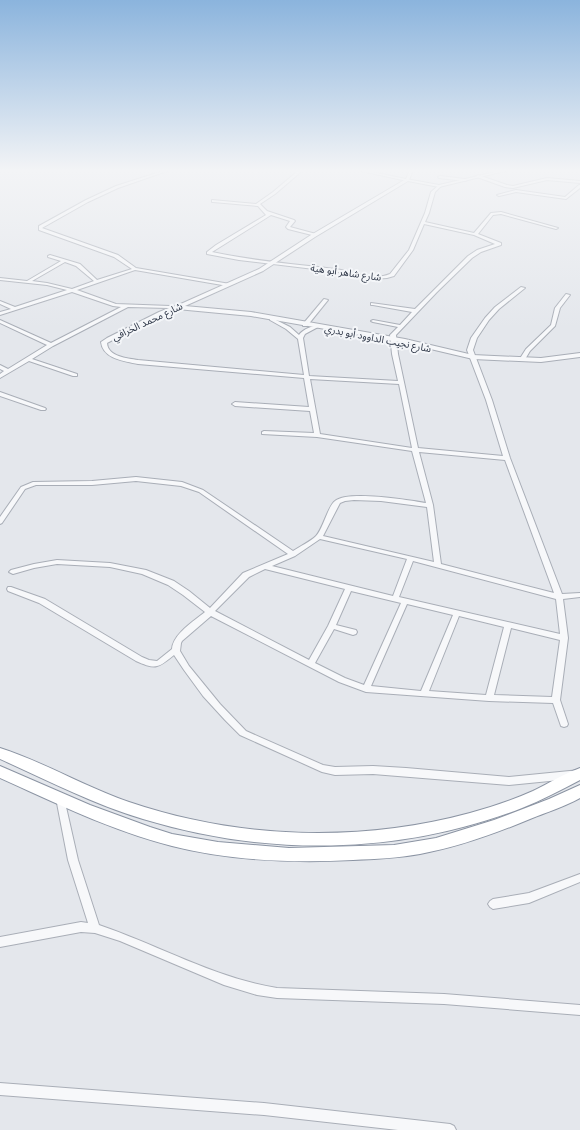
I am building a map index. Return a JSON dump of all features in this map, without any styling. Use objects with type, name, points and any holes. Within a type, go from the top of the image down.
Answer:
[{"type":"highway","points":[[0,753],[98,796],[142,812],[188,825],[260,837],[311,841],[383,837],[446,826],[518,804],[580,774]]},
{"type":"highway","points":[[0,772],[108,819],[172,840],[207,847],[253,853],[312,856],[405,850],[461,838],[521,817],[568,798],[580,791]]},
{"type":"street","points":[[49,223],[40,228],[116,256],[134,269],[228,285]]},
{"type":"street","points":[[256,223],[208,253],[272,263]]},
{"type":"street","points":[[292,223],[288,227],[289,228],[315,235]]},
{"type":"street","name":"شارع محمد الخرافي","points":[[335,223],[272,263],[228,285],[177,308],[162,313],[109,339],[104,342],[104,346],[107,352],[115,356],[138,362],[306,377],[401,382]]},
{"type":"street","points":[[423,223],[475,234],[499,244],[472,256],[400,326],[393,335],[392,339],[415,450],[430,506],[438,565]]},
{"type":"street","name":"شارع شاهر أبو هية","points":[[272,263],[339,271],[378,278],[387,277],[392,275],[408,255],[423,223]]},
{"type":"street","points":[[475,234],[485,223]]},
{"type":"street","points":[[535,223],[556,228]]},
{"type":"street","points":[[50,256],[78,265],[97,282]]},
{"type":"street","points":[[29,282],[64,261]]},
{"type":"street","points":[[0,314],[134,269]]},
{"type":"street","points":[[0,279],[29,282],[72,290],[107,302],[126,306],[177,308]]},
{"type":"street","points":[[523,288],[497,308],[479,329],[470,347],[489,400],[507,458],[559,597],[564,638],[556,700],[564,724]]},
{"type":"street","points":[[522,360],[527,350],[550,328],[555,321],[556,310],[568,295]]},
{"type":"street","points":[[306,325],[326,300]]},
{"type":"street","points":[[0,302],[15,309]]},
{"type":"street","points":[[373,304],[415,311]]},
{"type":"street","points":[[0,376],[51,345],[126,306]]},
{"type":"street","name":"شارع نجيب الداوود أبو بدري","points":[[177,308],[235,312],[392,339],[473,357],[522,360],[552,359],[580,355]]},
{"type":"street","points":[[272,319],[288,328],[300,338]]},
{"type":"street","points":[[0,321],[51,345]]},
{"type":"street","points":[[373,321],[400,326]]},
{"type":"street","points":[[316,327],[303,333],[300,338],[306,377],[318,435]]},
{"type":"street","points":[[28,359],[75,375]]},
{"type":"street","points":[[0,367],[8,371]]},
{"type":"street","points":[[0,394],[43,409]]},
{"type":"street","points":[[235,404],[312,409]]},
{"type":"street","points":[[264,433],[318,435],[415,450],[507,458]]},
{"type":"street","points":[[0,522],[23,488],[35,483],[92,483],[136,479],[182,484],[202,491],[293,554]]},
{"type":"street","points":[[430,506],[382,500],[344,498],[337,502],[319,537],[293,554],[252,572],[240,580],[210,612],[179,639],[176,643],[176,650],[186,668],[237,729],[322,768],[335,771],[373,770],[509,781],[580,774]]},
{"type":"street","points":[[319,537],[411,558],[559,597],[580,595]]},
{"type":"street","points":[[395,599],[411,558]]},
{"type":"street","points":[[13,572],[57,562],[121,566],[144,572],[170,583],[186,593],[210,612],[342,680],[366,689],[489,698],[556,700]]},
{"type":"street","points":[[265,567],[457,614],[564,638]]},
{"type":"street","points":[[311,663],[332,626],[349,588]]},
{"type":"street","points":[[11,589],[42,601],[138,659],[148,663],[158,664],[176,650]]},
{"type":"street","points":[[366,689],[405,601]]},
{"type":"street","points":[[424,694],[457,614]]},
{"type":"street","points":[[489,698],[508,625]]},
{"type":"street","points":[[332,626],[353,632]]},
{"type":"street","points":[[60,798],[73,860],[95,928]]},
{"type":"street","points":[[493,904],[529,898],[580,878]]},
{"type":"street","points":[[0,942],[81,927],[95,928],[121,937],[224,980],[257,990],[277,993],[444,999],[580,1010]]},
{"type":"street","points":[[0,1089],[264,1109],[450,1130]]}]
